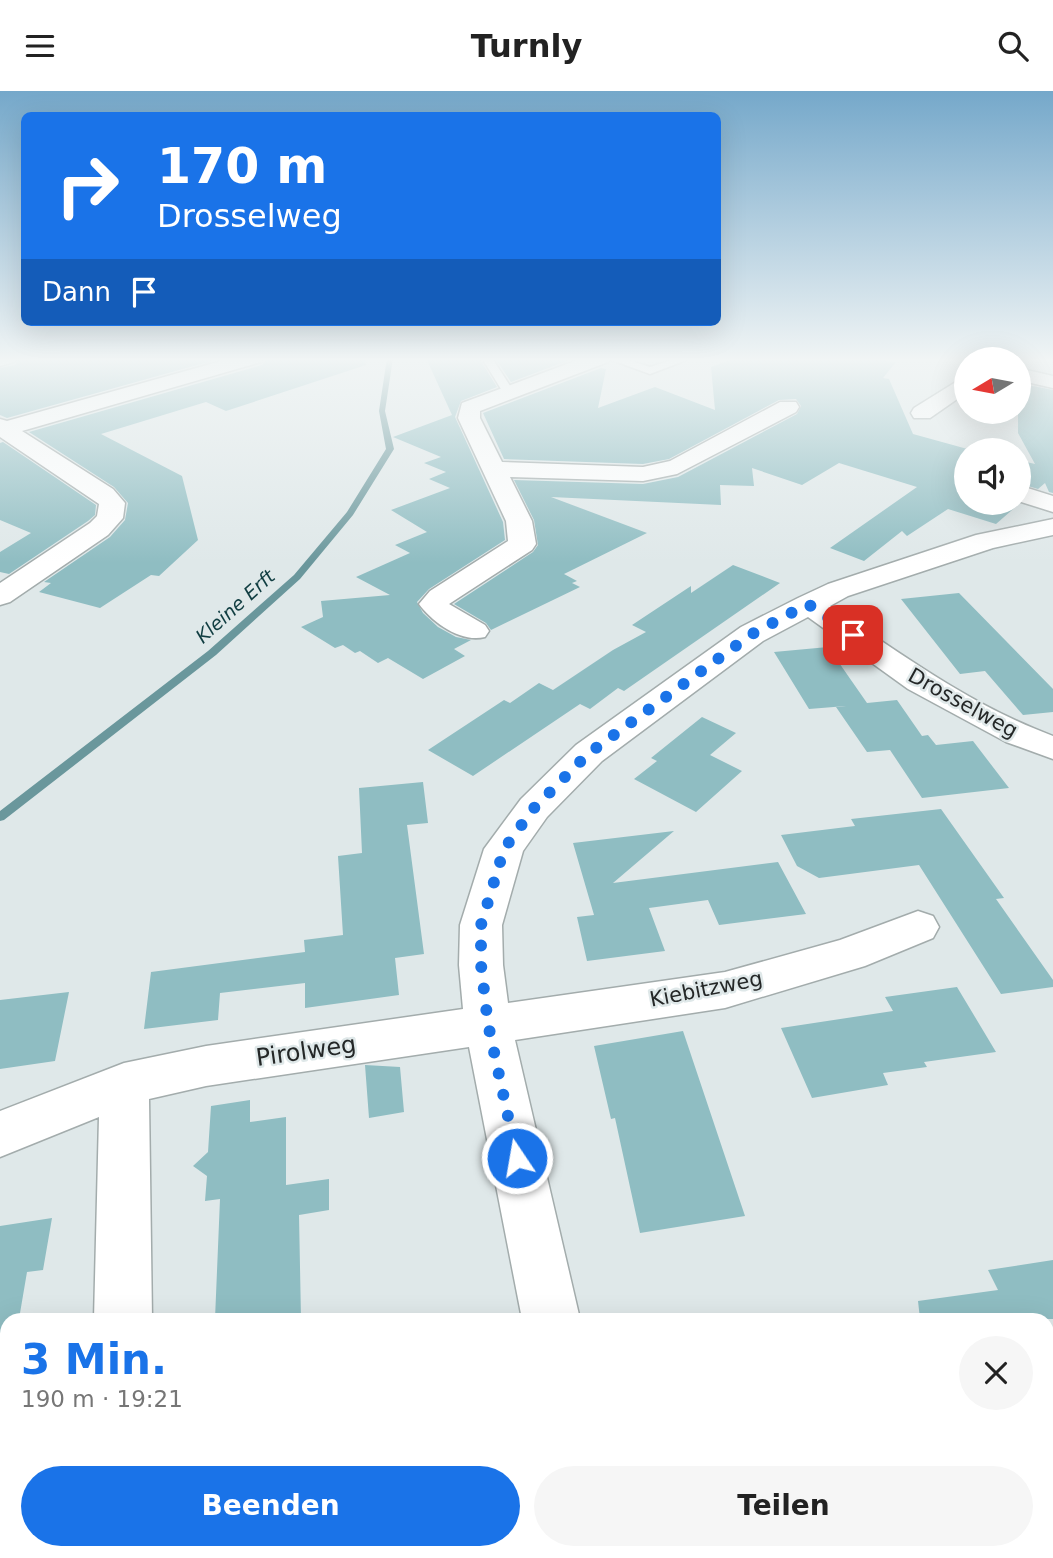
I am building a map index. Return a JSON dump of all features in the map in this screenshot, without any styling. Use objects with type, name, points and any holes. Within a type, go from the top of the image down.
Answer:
[{"type":"street","points":[[473,426],[519,521],[522,544],[440,597],[434,604],[439,611],[474,631]]},
{"type":"street","points":[[492,469],[643,474],[662,472],[677,467],[752,426]]},
{"type":"street","points":[[0,429],[104,494],[112,503],[110,518],[99,529],[0,596]]},
{"type":"street","points":[[1031,496],[1053,504]]},
{"type":"street","points":[[550,1313],[488,1024],[481,965],[481,925],[504,849],[534,808],[589,753],[752,634],[838,590],[908,565],[986,541],[1053,527]]},
{"type":"street","name":"Drosselweg","points":[[808,604],[919,682],[1018,735],[1053,748]]},
{"type":"street","name":"Kiebitzweg","points":[[488,1024],[725,990],[850,954],[918,927]]},
{"type":"street","name":"Pirolweg","points":[[0,1134],[124,1084],[206,1066],[488,1024]]},
{"type":"street","points":[[122,1313],[124,1084]]},
{"type":"building","points":[[48,426],[126,426],[101,434],[182,476],[198,540],[159,576],[151,575],[100,608],[39,592],[51,583],[44,582],[110,537],[125,520],[128,503],[114,487],[29,432]]},
{"type":"building","points":[[421,426],[459,426],[503,522],[505,540],[429,589],[417,602],[423,613],[438,627],[456,637],[471,640],[454,649],[465,656],[423,679],[388,658],[378,663],[360,651],[355,653],[343,645],[335,648],[301,627],[323,617],[321,601],[390,595],[356,577],[410,553],[395,545],[427,532],[391,510],[450,488],[429,479],[446,472],[424,463],[441,457],[393,437]]},
{"type":"building","points":[[489,426],[730,426],[669,459],[643,464],[504,459]]},
{"type":"building","points":[[773,426],[910,426],[913,434],[954,445],[954,511],[948,509],[907,536],[902,531],[864,561],[830,548],[917,487],[839,463],[802,485],[752,468],[754,486],[720,485],[721,505],[551,497],[647,533],[564,574],[577,581],[572,583],[580,587],[491,630],[486,623],[454,604],[533,552],[538,545],[534,520],[514,480],[643,484],[678,477]]},
{"type":"building","points":[[1018,426],[1053,426],[1053,493],[1049,492],[1045,483],[1038,489],[1031,487],[1031,463],[1035,464],[1031,457],[1031,438],[1021,438]]},
{"type":"building","points":[[3,442],[96,505],[95,515],[88,521],[9,574],[0,572],[0,552],[31,533],[0,520],[0,443]]},
{"type":"building","points":[[967,515],[1006,515],[996,524]]},
{"type":"building","points":[[733,565],[780,583],[624,691],[618,688],[590,709],[580,704],[473,776],[428,750],[504,700],[510,703],[539,683],[553,690],[613,650],[646,632],[632,625],[691,586],[691,593]]},
{"type":"building","points":[[959,593],[1053,689],[1053,712],[1023,715],[985,671],[960,674],[901,599]]},
{"type":"building","points":[[828,647],[867,703],[897,700],[922,736],[928,735],[936,745],[973,741],[1009,788],[922,798],[890,750],[867,752],[836,707],[846,706],[809,709],[774,652]]},
{"type":"building","points":[[702,717],[736,733],[710,755],[742,771],[696,812],[634,779],[657,761],[651,758]]},
{"type":"building","points":[[423,782],[428,823],[407,825],[424,954],[395,958],[399,995],[305,1008],[305,983],[220,993],[218,1020],[144,1029],[151,972],[305,952],[304,940],[343,935],[338,856],[362,853],[359,788]]},
{"type":"building","points":[[941,809],[1004,898],[996,899],[1053,980],[1053,987],[1001,994],[919,865],[819,878],[797,866],[781,835],[855,826],[851,819]]},
{"type":"building","points":[[674,831],[613,883],[778,862],[806,914],[719,925],[708,900],[649,908],[665,951],[587,961],[577,917],[594,915],[573,843]]},
{"type":"building","points":[[957,987],[996,1052],[924,1062],[927,1067],[883,1073],[888,1085],[812,1098],[781,1028],[893,1011],[885,997]]},
{"type":"building","points":[[69,992],[55,1061],[0,1069],[0,1000]]},
{"type":"building","points":[[683,1031],[745,1216],[640,1233],[615,1118],[611,1119],[594,1046]]},
{"type":"building","points":[[365,1065],[400,1067],[404,1112],[369,1118]]},
{"type":"building","points":[[250,1100],[250,1122],[286,1117],[286,1185],[329,1179],[329,1210],[299,1215],[301,1313],[215,1313],[220,1199],[205,1201],[207,1176],[193,1166],[208,1152],[211,1106]]},
{"type":"building","points":[[52,1218],[43,1270],[27,1272],[20,1313],[0,1313],[0,1226]]},
{"type":"building","points":[[1053,1260],[1053,1313],[919,1313],[918,1301],[998,1290],[988,1270]]},
{"type":"waterway","name":"Kleine Erft","points":[[0,817],[212,653],[297,577],[350,513],[390,449],[385,426]]},
{"type":"route","points":[[517,1158],[488,1024],[481,965],[481,925],[504,849],[534,808],[589,753],[752,634],[808,604],[853,635]]}]
